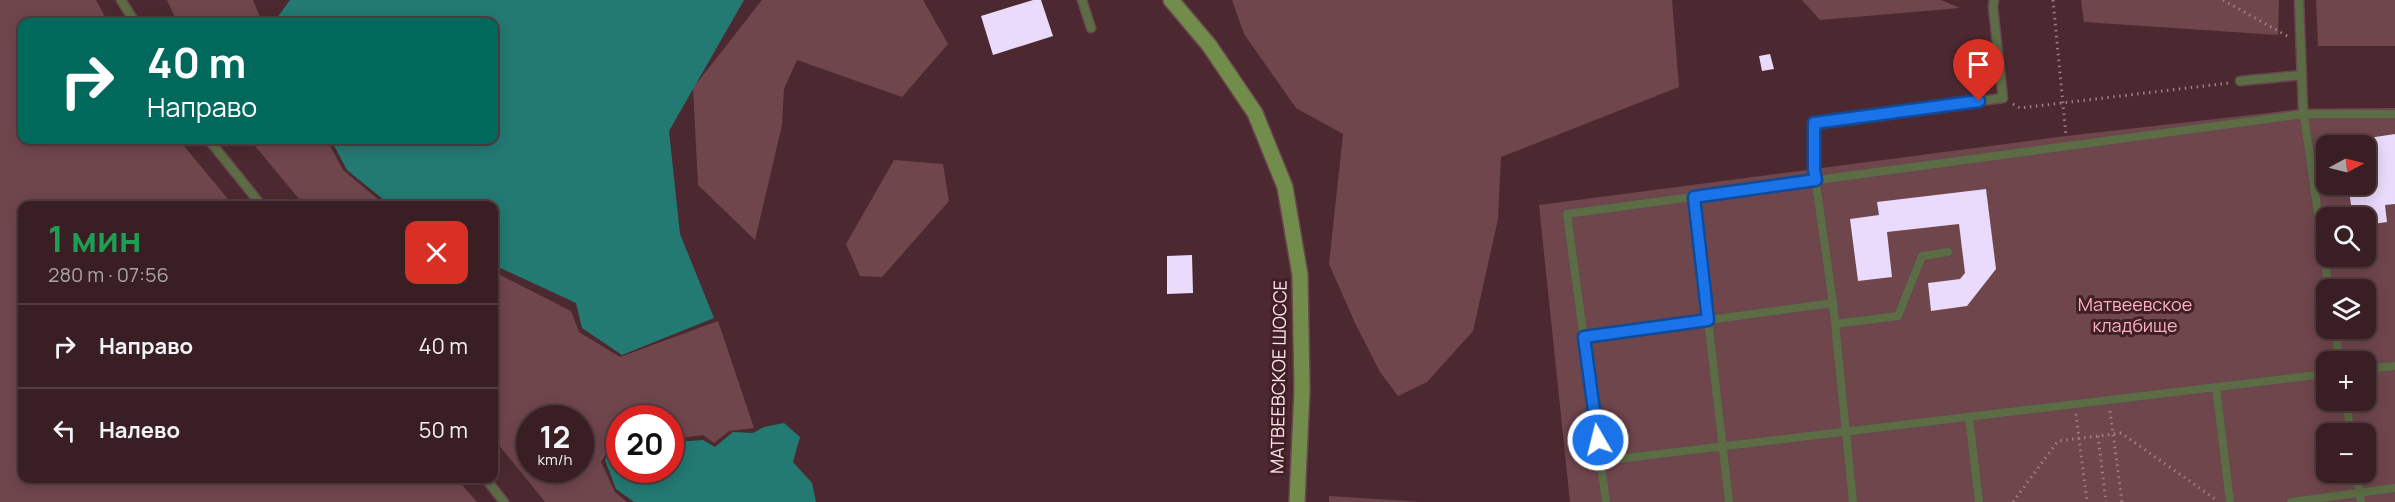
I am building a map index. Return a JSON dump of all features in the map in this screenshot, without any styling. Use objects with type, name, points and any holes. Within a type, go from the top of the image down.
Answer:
[{"type":"main road","name":"МАТВЕЕВСКОЕ ШОССЕ","points":[[1171,0],[1209,45],[1255,113],[1285,187],[1300,274],[1302,390],[1297,502]]},
{"type":"lane","points":[[121,0],[132,18]]},
{"type":"lane","points":[[1082,0],[1091,27]]},
{"type":"lane","points":[[1854,502],[1833,303],[1814,170],[1814,123],[2003,98],[1994,0]]},
{"type":"lane","points":[[2299,0],[2304,114],[2328,279]]},
{"type":"lane","points":[[2240,81],[2302,75]]},
{"type":"lane","points":[[1606,502],[1567,214],[2304,114],[2395,114]]},
{"type":"lane","points":[[212,144],[258,201]]},
{"type":"lane","points":[[1694,197],[1729,502]]},
{"type":"lane","points":[[1835,324],[1898,316],[1922,255],[1948,252]]},
{"type":"lane","points":[[1584,337],[1833,303]]},
{"type":"lane","points":[[2376,368],[2395,366]]},
{"type":"lane","points":[[1600,461],[2316,375]]},
{"type":"lane","points":[[2216,387],[2230,502]]},
{"type":"lane","points":[[1970,417],[1978,502]]},
{"type":"lane","points":[[489,483],[504,502]]},
{"type":"lane","points":[[2291,502],[2360,497],[2395,488]]},
{"type":"path","points":[[2053,0],[2067,146]]},
{"type":"path","points":[[2223,0],[2301,43]]},
{"type":"path","points":[[2003,98],[2020,108],[2240,81]]},
{"type":"path","points":[[2109,400],[2122,502]]},
{"type":"path","points":[[2075,404],[2086,502]]},
{"type":"path","points":[[2013,502],[2058,441],[2121,433],[2220,502]]},
{"type":"path","points":[[2098,436],[2106,502]]},
{"type":"green space","points":[[0,0],[96,0],[106,18],[18,18],[18,144],[182,144],[230,201],[18,201],[18,483],[460,483],[477,502],[0,502]]},
{"type":"green space","points":[[167,0],[253,0],[260,18],[175,18]]},
{"type":"green space","points":[[762,0],[923,0],[948,44],[902,97],[797,60],[784,89],[782,125],[755,240],[698,185],[693,88]]},
{"type":"green space","points":[[1232,0],[1672,0],[1679,87],[1501,157],[1498,219],[1473,331],[1427,382],[1398,396],[1380,372],[1329,264],[1343,134],[1296,108],[1244,34]]},
{"type":"green space","points":[[1802,0],[1941,0],[1960,8],[1820,20]]},
{"type":"green space","points":[[2081,0],[2279,0],[2278,35],[2084,22]]},
{"type":"green space","points":[[2316,0],[2395,0],[2395,46],[2318,46]]},
{"type":"green space","name":"Матвеевское кладбище","points":[[2395,108],[2395,502],[1570,502],[1539,205],[2066,136],[2303,109]]},
{"type":"green space","points":[[253,144],[329,144],[343,170],[380,201],[301,201]]},
{"type":"green space","points":[[894,160],[943,164],[949,201],[882,277],[860,276],[846,244]]},
{"type":"green space","points":[[498,274],[571,311],[579,332],[620,357],[718,321],[754,428],[729,431],[714,443],[703,435],[684,438],[684,405],[606,405],[606,454],[601,462],[606,473],[606,483],[611,483],[615,492],[627,502],[545,502],[530,483],[594,483],[594,405],[516,405],[516,466],[498,444]]},
{"type":"green space","points":[[1329,496],[1422,502],[1329,502]]},
{"type":"water","points":[[290,0],[744,0],[669,131],[680,234],[714,318],[622,355],[582,328],[576,303],[498,267],[498,201],[385,201],[347,170],[333,144],[498,144],[498,18],[277,18]]},
{"type":"water","points":[[784,423],[800,437],[793,462],[812,483],[816,502],[634,502],[616,489],[614,483],[684,483],[684,441],[703,440],[715,447],[733,432],[753,433],[764,427]]},
{"type":"building","points":[[1033,0],[1041,0],[1053,36],[993,55],[981,16]]},
{"type":"building","points":[[1770,54],[1774,69],[1762,71],[1759,56]]},
{"type":"building","points":[[2395,134],[2395,204],[2385,205],[2387,222],[2376,224],[2376,207],[2351,207],[2350,195],[2376,195],[2376,137]]},
{"type":"building","points":[[1986,189],[1996,269],[1967,306],[1931,311],[1928,283],[1960,279],[1965,273],[1959,224],[1887,232],[1892,277],[1858,281],[1850,219],[1879,215],[1877,202]]},
{"type":"building","points":[[1192,255],[1193,293],[1167,294],[1167,256]]},
{"type":"route","points":[[1598,440],[1584,337],[1708,320],[1694,197],[1816,180],[1814,123],[1979,101]]}]
